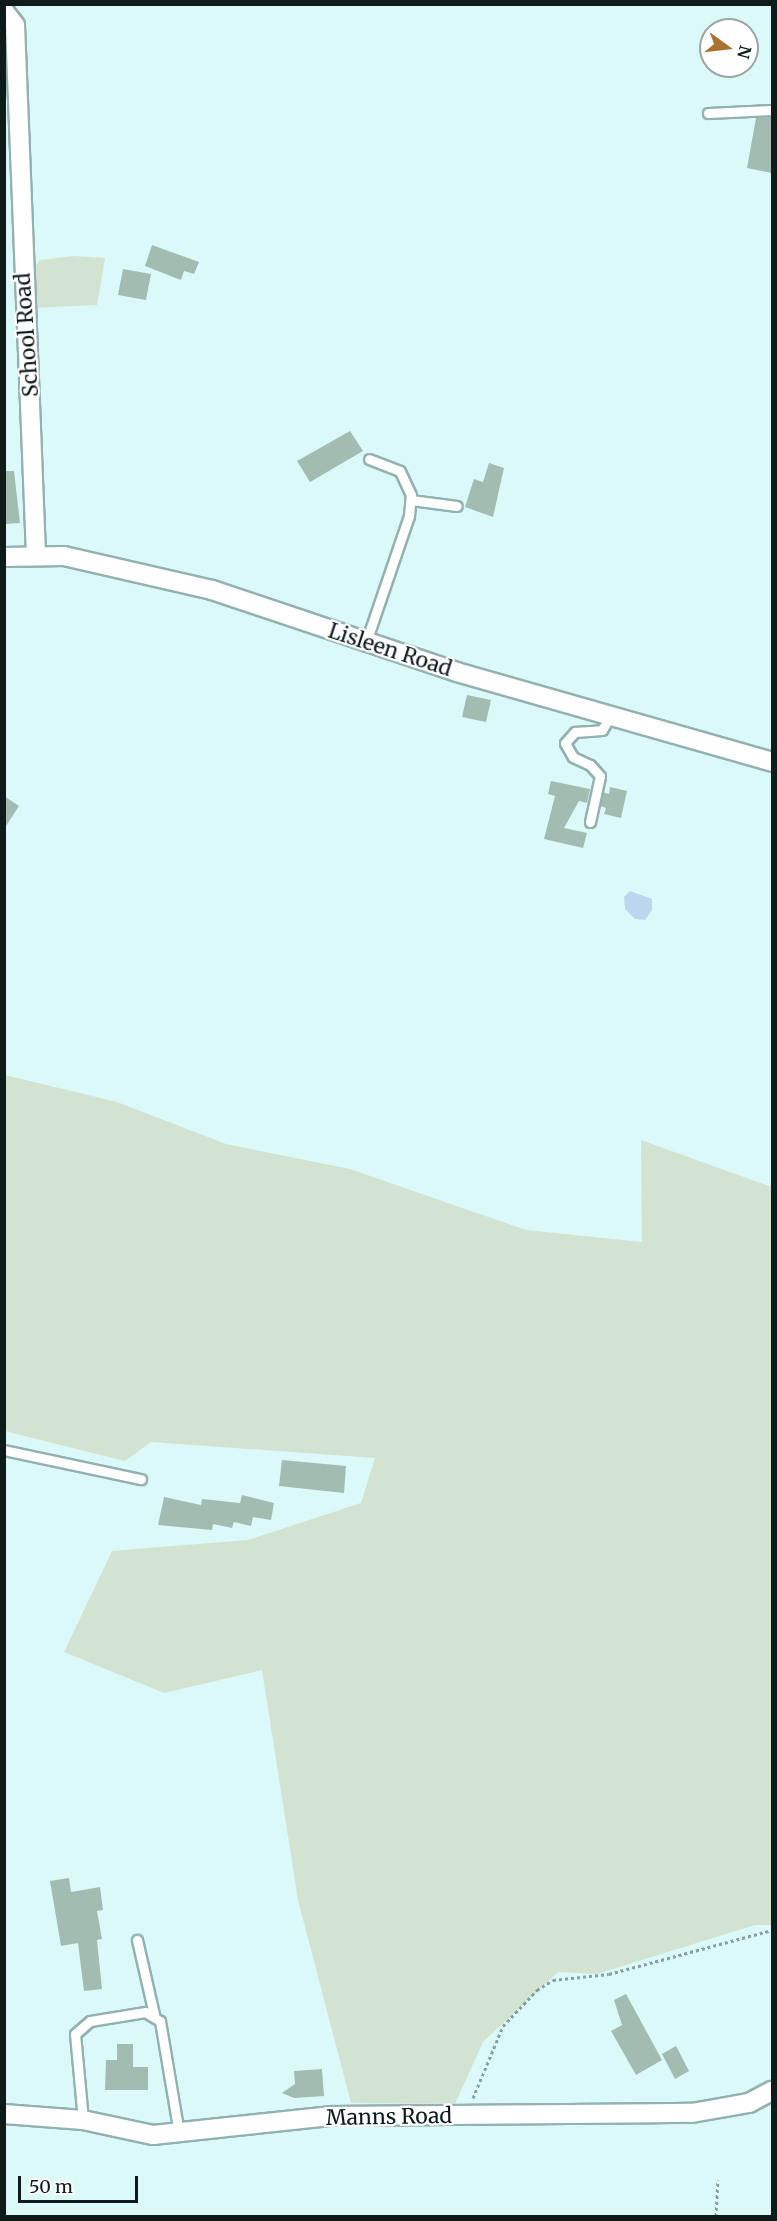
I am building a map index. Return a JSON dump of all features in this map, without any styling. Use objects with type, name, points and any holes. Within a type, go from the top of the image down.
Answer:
[{"type":"street","name":"School Road","points":[[4,11],[15,25],[36,555]]},
{"type":"street","name":"Lisleen Road","points":[[4,557],[64,556],[212,590],[366,642],[609,718],[772,762]]},
{"type":"street","name":"Manns Road","points":[[4,2114],[83,2120],[153,2135],[332,2116],[692,2113],[749,2103],[772,2091]]},
{"type":"lane","points":[[708,113],[772,110]]},
{"type":"lane","points":[[366,642],[410,516],[411,500],[400,471],[369,459]]},
{"type":"lane","points":[[411,500],[457,506]]},
{"type":"lane","points":[[590,822],[600,776],[590,765],[573,757],[565,743],[575,732],[602,730],[609,718]]},
{"type":"lane","points":[[4,1450],[141,1479]]},
{"type":"lane","points":[[137,1940],[154,2014],[160,2020],[179,2134]]},
{"type":"lane","points":[[83,2120],[75,2034],[90,2021],[145,2012],[154,2014]]},
{"type":"path","points":[[467,2116],[491,2049],[503,2026],[553,1980],[609,1974],[772,1930]]},
{"type":"path","points":[[716,2217],[718,2180]]},
{"type":"green space","points":[[74,256],[105,258],[97,305],[33,308],[33,268],[40,260]]},
{"type":"green space","points":[[5,1075],[117,1102],[226,1144],[350,1169],[526,1230],[642,1242],[641,1140],[772,1187],[772,1925],[755,1925],[597,1974],[558,1972],[483,2042],[455,2104],[351,2103],[298,1900],[262,1670],[164,1693],[64,1652],[112,1551],[248,1540],[361,1503],[375,1458],[151,1442],[125,1461],[5,1431]]},
{"type":"water","points":[[630,891],[652,899],[652,910],[645,920],[635,919],[625,909],[624,897]]},
{"type":"building","points":[[772,117],[772,173],[747,168],[756,118]]},
{"type":"building","points":[[152,245],[199,262],[194,274],[184,271],[181,280],[145,266]]},
{"type":"building","points":[[123,269],[151,274],[146,300],[118,295]]},
{"type":"building","points":[[350,431],[363,451],[310,482],[297,461]]},
{"type":"building","points":[[489,463],[504,468],[493,517],[465,507],[474,479],[483,482]]},
{"type":"building","points":[[4,471],[14,471],[20,523],[4,524]]},
{"type":"building","points":[[467,695],[491,700],[486,722],[462,717]]},
{"type":"building","points":[[551,781],[590,789],[587,803],[579,801],[564,828],[587,833],[583,848],[544,839],[555,796],[548,794]]},
{"type":"building","points":[[610,787],[627,791],[621,818],[604,814],[606,808],[600,806],[603,792],[609,794]]},
{"type":"building","points":[[4,796],[19,806],[4,829]]},
{"type":"building","points":[[282,1460],[346,1466],[344,1493],[279,1486]]},
{"type":"building","points":[[242,1495],[274,1503],[271,1520],[253,1517],[251,1526],[234,1522],[232,1528],[213,1524],[212,1530],[158,1525],[164,1497],[201,1505],[202,1499],[240,1503]]},
{"type":"building","points":[[69,1878],[71,1892],[100,1887],[103,1910],[97,1911],[102,1939],[97,1940],[102,1989],[84,1991],[78,1943],[61,1946],[50,1881]]},
{"type":"building","points":[[626,1994],[662,2060],[636,2075],[611,2031],[622,2025],[614,2000]]},
{"type":"building","points":[[117,2044],[133,2044],[133,2067],[148,2067],[148,2090],[105,2090],[106,2060],[117,2060]]},
{"type":"building","points":[[676,2046],[689,2071],[675,2079],[662,2054]]},
{"type":"building","points":[[322,2069],[324,2096],[294,2098],[282,2093],[295,2084],[294,2071]]}]
